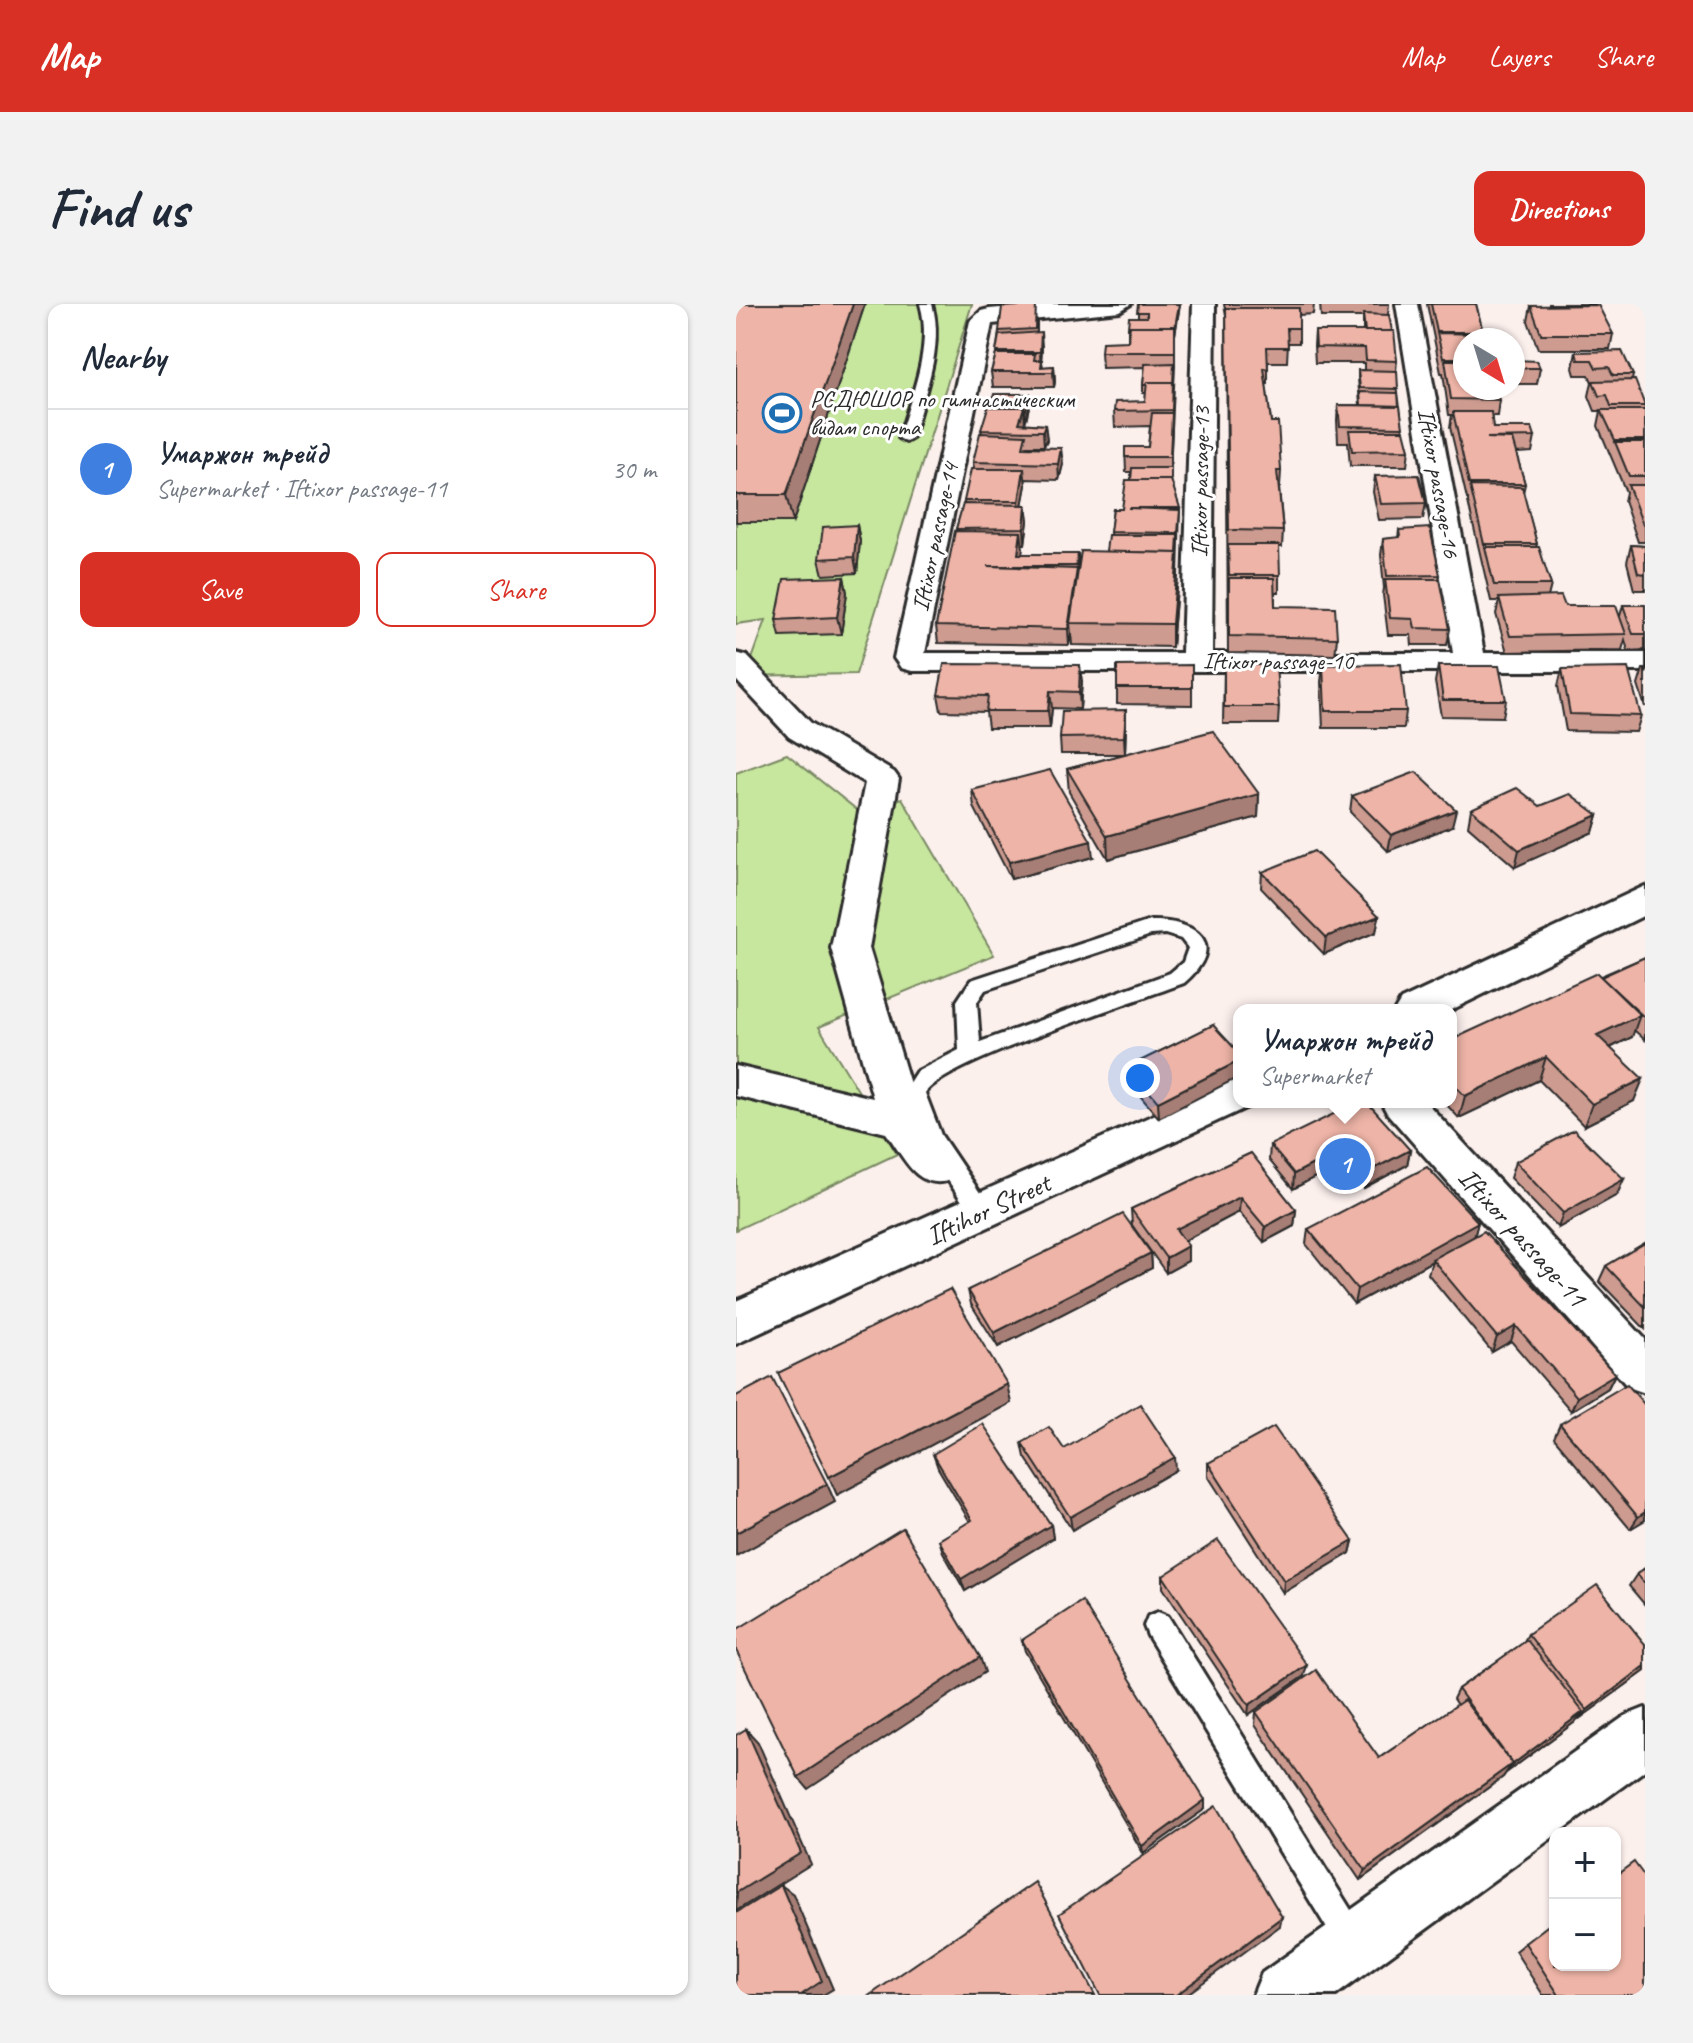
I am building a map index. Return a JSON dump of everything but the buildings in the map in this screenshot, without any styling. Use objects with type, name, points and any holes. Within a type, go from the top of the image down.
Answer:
[{"type":"main road","points":[[1427,1004],[1645,899]]},
{"type":"main road","name":"Iftihor Street","points":[[736,1323],[1233,1096]]},
{"type":"street","name":"Iftixor passage-14","points":[[912,662],[909,658],[984,318],[1120,304]]},
{"type":"street","name":"Iftixor passage-13","points":[[1197,661],[1204,304]]},
{"type":"street","name":"Iftixor passage-16","points":[[1407,304],[1470,662]]},
{"type":"street","points":[[736,662],[800,730],[882,779],[850,948],[900,1120],[936,1168]]},
{"type":"street","name":"Iftixor passage-10","points":[[912,662],[1645,662]]},
{"type":"street","points":[[736,1081],[900,1120]]},
{"type":"street","name":"Iftixor passage-11","points":[[1406,1108],[1645,1372]]},
{"type":"street","points":[[1284,1995],[1645,1736]]},
{"type":"lane","points":[[906,438],[931,341],[932,324],[926,304]]},
{"type":"lane","points":[[970,1054],[967,1001],[978,985],[1150,928],[1171,926],[1187,933],[1195,941],[1198,950],[1194,967],[1177,978],[970,1054],[923,1078],[914,1092],[918,1113],[946,1162],[982,1212]]},
{"type":"lane","points":[[1158,1626],[1354,1943]]},
{"type":"green space","points":[[736,304],[972,304],[856,674],[746,676],[766,620],[736,624]]},
{"type":"green space","points":[[787,754],[861,813],[902,798],[994,955],[819,1027],[897,1154],[736,1230],[736,773]]},
{"type":"place","name":"РСДЮШОР по гимнастическим видам спорта","points":[[782,413]]},
{"type":"place","name":"Умаржон трейд","points":[[1345,1164]]}]
